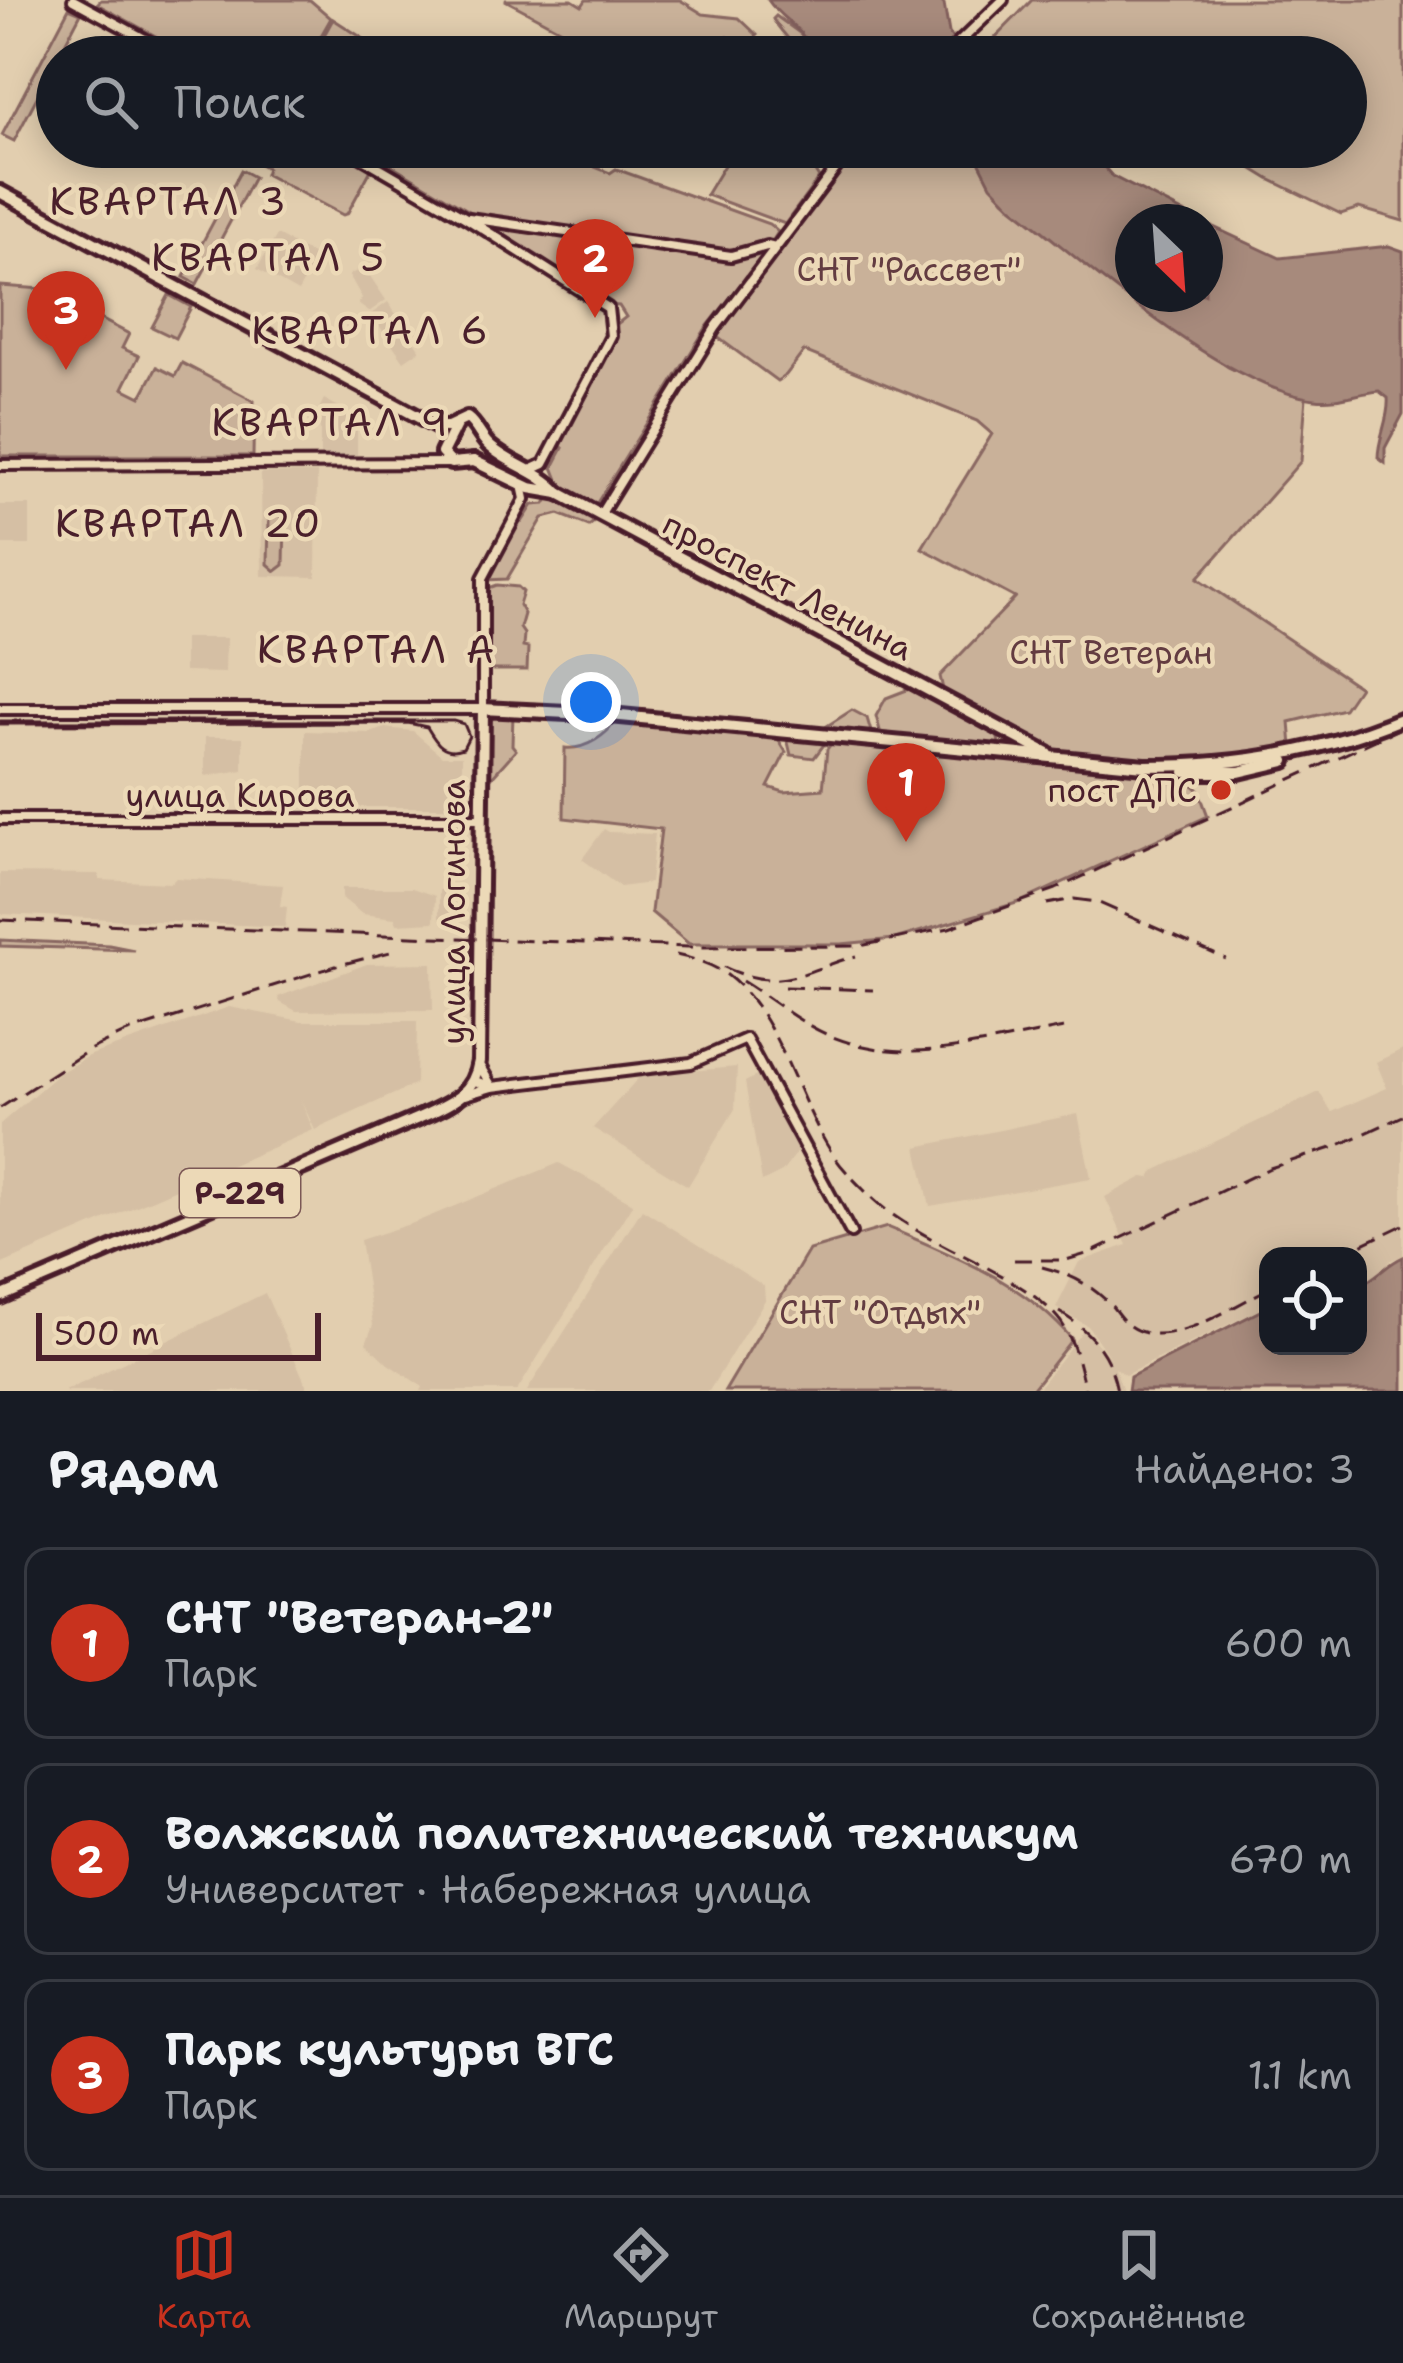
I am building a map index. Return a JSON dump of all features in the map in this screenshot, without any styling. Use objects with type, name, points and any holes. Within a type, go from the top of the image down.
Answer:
[{"type":"main road","points":[[0,192],[437,427],[445,453]]},
{"type":"main road","points":[[437,427],[462,416]]},
{"type":"main road","points":[[445,453],[462,416]]},
{"type":"main road","name":"проспект Ленина","points":[[462,416],[473,421],[491,448],[530,469],[559,493],[995,730],[1017,748]]},
{"type":"main road","points":[[445,453],[474,461],[485,439]]},
{"type":"main road","name":"проспект Ленина","points":[[474,461],[522,485],[559,493]]},
{"type":"main road","points":[[483,710],[610,715],[988,752],[1017,748],[1062,759],[1232,768],[1334,744],[1403,718]]},
{"type":"main road","name":"улица Логинова","points":[[0,1298],[460,1097],[475,1082],[483,710]]},
{"type":"main road","points":[[988,752],[1001,744],[995,730]]},
{"type":"street","points":[[73,0],[139,36]]},
{"type":"street","points":[[965,36],[1003,0]]},
{"type":"street","points":[[380,168],[604,304],[611,318],[611,336],[544,464],[530,469]]},
{"type":"street","points":[[600,515],[699,352],[836,168]]},
{"type":"street","points":[[466,218],[731,256],[775,248]]},
{"type":"street","points":[[496,236],[495,227],[502,224]]},
{"type":"street","points":[[516,515],[532,497],[559,493],[546,470],[552,448]]},
{"type":"street","points":[[0,465],[432,464],[445,453]]},
{"type":"street","name":"улица Логинова","points":[[483,710],[483,578],[525,499],[522,485]]},
{"type":"street","points":[[0,709],[483,710]]},
{"type":"street","name":"улица Кирова","points":[[0,819],[481,819]]},
{"type":"street","points":[[460,1097],[492,1087],[691,1063],[734,1041],[749,1040],[851,1233]]},
{"type":"street","points":[[479,1060],[492,1087]]},
{"type":"street","points":[[475,1082],[492,1087]]},
{"type":"shaded area","points":[[768,0],[939,0],[951,36],[803,36]]},
{"type":"shaded area","points":[[982,168],[1105,168],[1167,204],[1115,204],[1115,288],[1012,207]]},
{"type":"shaded area","points":[[1223,231],[1280,258],[1389,246],[1403,251],[1403,414],[1385,448],[1385,463],[1378,458],[1388,398],[1379,391],[1315,399],[1279,390],[1240,373],[1146,312],[1223,312]]},
{"type":"shaded area","points":[[277,235],[317,257],[298,292],[257,269]]},
{"type":"shaded area","points":[[364,267],[386,300],[369,312],[358,304],[362,298],[349,275]]},
{"type":"shaded area","points":[[388,302],[420,350],[404,361],[371,314]]},
{"type":"shaded area","points":[[324,399],[357,417],[357,455],[320,455]]},
{"type":"shaded area","points":[[261,473],[317,473],[316,577],[262,576]]},
{"type":"shaded area","points":[[0,505],[30,505],[30,545],[0,545]]},
{"type":"shaded area","points":[[184,638],[226,638],[225,673],[184,672]]},
{"type":"shaded area","points":[[385,728],[413,731],[442,756],[462,756],[462,807],[305,807],[305,731],[370,733]]},
{"type":"shaded area","points":[[205,737],[243,737],[243,770],[205,776]]},
{"type":"shaded area","points":[[604,829],[655,834],[650,883],[620,887],[582,859]]},
{"type":"shaded area","points":[[0,873],[283,885],[280,906],[287,907],[285,927],[0,914]]},
{"type":"shaded area","points":[[342,888],[412,888],[435,896],[434,922],[397,924],[395,918],[362,914],[342,898]]},
{"type":"shaded area","points":[[463,889],[463,921],[439,918],[439,890]]},
{"type":"shaded area","points":[[432,963],[433,1010],[296,1011],[278,997],[367,964]]},
{"type":"shaded area","points":[[229,1007],[301,1021],[417,1021],[416,1084],[315,1130],[301,1100],[313,1130],[0,1265],[0,1124],[58,1074],[88,1056]]},
{"type":"shaded area","points":[[1403,1049],[1403,1255],[1367,1282],[1367,1247],[1259,1247],[1259,1309],[1125,1375],[1115,1368],[1123,1391],[1036,1391],[1084,1329],[1110,1358],[1088,1326],[1056,1308],[1079,1262],[1127,1245],[1105,1197],[1319,1092],[1332,1112],[1387,1088],[1376,1062]]},
{"type":"shaded area","points":[[737,1067],[735,1109],[688,1186],[593,1128],[641,1075]]},
{"type":"shaded area","points":[[760,1074],[799,1150],[782,1172],[762,1182],[745,1082]]},
{"type":"shaded area","points":[[1078,1114],[1091,1178],[930,1206],[917,1147]]},
{"type":"shaded area","points":[[559,1163],[633,1203],[517,1391],[421,1391],[423,1387],[366,1343],[373,1325],[360,1240]]},
{"type":"shaded area","points":[[642,1209],[764,1286],[765,1300],[709,1391],[527,1391]]},
{"type":"shaded area","points":[[1403,1257],[1403,1391],[1128,1391],[1130,1377],[1259,1312],[1259,1355],[1367,1355],[1367,1281]]},
{"type":"shaded area","points":[[265,1293],[309,1391],[64,1391],[82,1383]]},
{"type":"green space","points":[[101,0],[310,0],[331,18],[321,36],[156,36],[97,4]]},
{"type":"green space","points":[[505,0],[572,0],[582,6],[586,0],[680,0],[703,14],[739,18],[757,35],[756,36],[572,36]]},
{"type":"green space","points":[[1032,0],[1403,0],[1403,221],[1359,208],[1341,214],[1251,168],[1367,168],[1367,36],[997,36]]},
{"type":"green space","points":[[69,8],[81,13],[69,36],[54,36]]},
{"type":"green space","points":[[776,16],[802,36],[786,36],[773,19]]},
{"type":"green space","points":[[333,19],[359,36],[324,36]]},
{"type":"green space","points":[[36,71],[36,99],[14,141],[2,135]]},
{"type":"green space","points":[[267,168],[372,168],[343,215],[265,174]]},
{"type":"green space","points":[[397,168],[598,168],[610,173],[616,169],[769,224],[778,232],[773,240],[735,254],[483,219]]},
{"type":"green space","points":[[722,168],[813,168],[819,178],[785,224],[706,195]]},
{"type":"green space","points":[[838,168],[985,168],[1004,199],[1115,285],[1115,312],[1152,312],[1228,367],[1306,397],[1301,461],[1198,578],[1359,687],[1344,709],[1290,722],[1292,747],[1231,761],[1152,763],[1052,753],[944,694],[940,676],[1015,598],[922,548],[992,434],[977,421],[804,351],[777,381],[713,334]]},
{"type":"green space","points":[[241,170],[254,177],[197,284],[184,277]]},
{"type":"green space","points":[[501,227],[732,259],[767,251],[706,328],[595,506],[561,487],[553,467],[563,448],[558,444],[616,335],[617,324],[626,317],[619,306],[608,305],[498,235]]},
{"type":"green space","points":[[0,286],[43,289],[129,334],[122,348],[139,356],[123,388],[141,397],[157,367],[175,376],[182,363],[254,401],[253,456],[0,456]]},
{"type":"green space","points":[[169,295],[191,307],[175,338],[152,327]]},
{"type":"green space","points":[[549,497],[594,522],[589,526],[559,514],[543,518],[507,579],[487,580],[486,574],[517,521],[522,522],[533,505],[545,504]]},
{"type":"green space","points":[[278,514],[285,519],[284,565],[276,571],[268,564],[269,519]]},
{"type":"green space","points":[[497,585],[523,592],[520,628],[523,647],[528,648],[527,670],[486,670],[486,589]]},
{"type":"green space","points":[[912,688],[997,734],[999,743],[996,747],[882,738],[876,716],[886,698]]},
{"type":"green space","points":[[852,710],[867,718],[872,735],[819,731]]},
{"type":"green space","points":[[497,714],[513,715],[516,750],[491,778],[485,776],[487,724]]},
{"type":"green space","points":[[617,719],[776,736],[786,752],[768,787],[784,792],[823,789],[827,749],[845,743],[1180,774],[1198,789],[1208,816],[1020,902],[895,939],[841,944],[689,944],[651,912],[661,829],[564,818],[565,748],[595,740]]},
{"type":"green space","points":[[787,738],[826,742],[814,758],[791,755]]},
{"type":"green space","points":[[0,940],[109,945],[134,950],[0,946]]},
{"type":"green space","name":"СНТ \"Отдых\"","points":[[887,1227],[1010,1286],[1072,1339],[1031,1391],[725,1391],[809,1250]]},
{"type":"tram line","points":[[0,721],[454,721],[464,724],[469,736],[463,748],[450,750],[427,727],[408,723],[0,724]]},
{"type":"railway","points":[[0,920],[689,947],[860,946],[949,928],[1056,889],[1403,727]]},
{"type":"railway","points":[[1047,904],[1074,899],[1097,902],[1226,959]]},
{"type":"railway","points":[[0,1108],[89,1050],[125,1033],[398,950]]},
{"type":"railway","points":[[676,955],[715,968],[745,992],[774,1036],[821,1134],[864,1190],[911,1227],[1021,1287],[1061,1322],[1085,1391]]},
{"type":"railway","points":[[724,967],[778,979],[856,956]]},
{"type":"railway","points":[[742,981],[828,1035],[887,1050],[945,1049],[1064,1028]]},
{"type":"railway","points":[[784,987],[873,990]]},
{"type":"railway","points":[[1014,1260],[1066,1260],[1090,1253],[1270,1168],[1335,1147],[1403,1116]]},
{"type":"railway","points":[[1357,1247],[1403,1225]]},
{"type":"railway","points":[[1042,1267],[1093,1290],[1127,1324],[1142,1332],[1179,1331],[1259,1294]]},
{"type":"railway","points":[[1059,1312],[1097,1345],[1117,1391]]},
{"type":"place","name":"Волжский политехнический техникум","points":[[595,318]]},
{"type":"place","name":"Парк культуры ВГС","points":[[66,370]]},
{"type":"place","name":"пост ДПС","points":[[1221,790]]},
{"type":"place","name":"СНТ \"Ветеран-2\"","points":[[906,842]]},
{"type":"district","name":"КВАРТАЛ 3","points":[[169,201]]},
{"type":"district","name":"КВАРТАЛ 5","points":[[269,257]]},
{"type":"district","name":"КВАРТАЛ 6","points":[[371,330]]},
{"type":"district","name":"КВАРТАЛ 9","points":[[331,422]]},
{"type":"district","name":"КВАРТАЛ 20","points":[[189,523]]},
{"type":"district","name":"КВАРТАЛ А","points":[[377,649]]},
{"type":"park label","name":"СНТ \"Рассвет\"","points":[[909,269]]},
{"type":"park label","name":"СНТ Ветеран","points":[[1111,652]]}]
